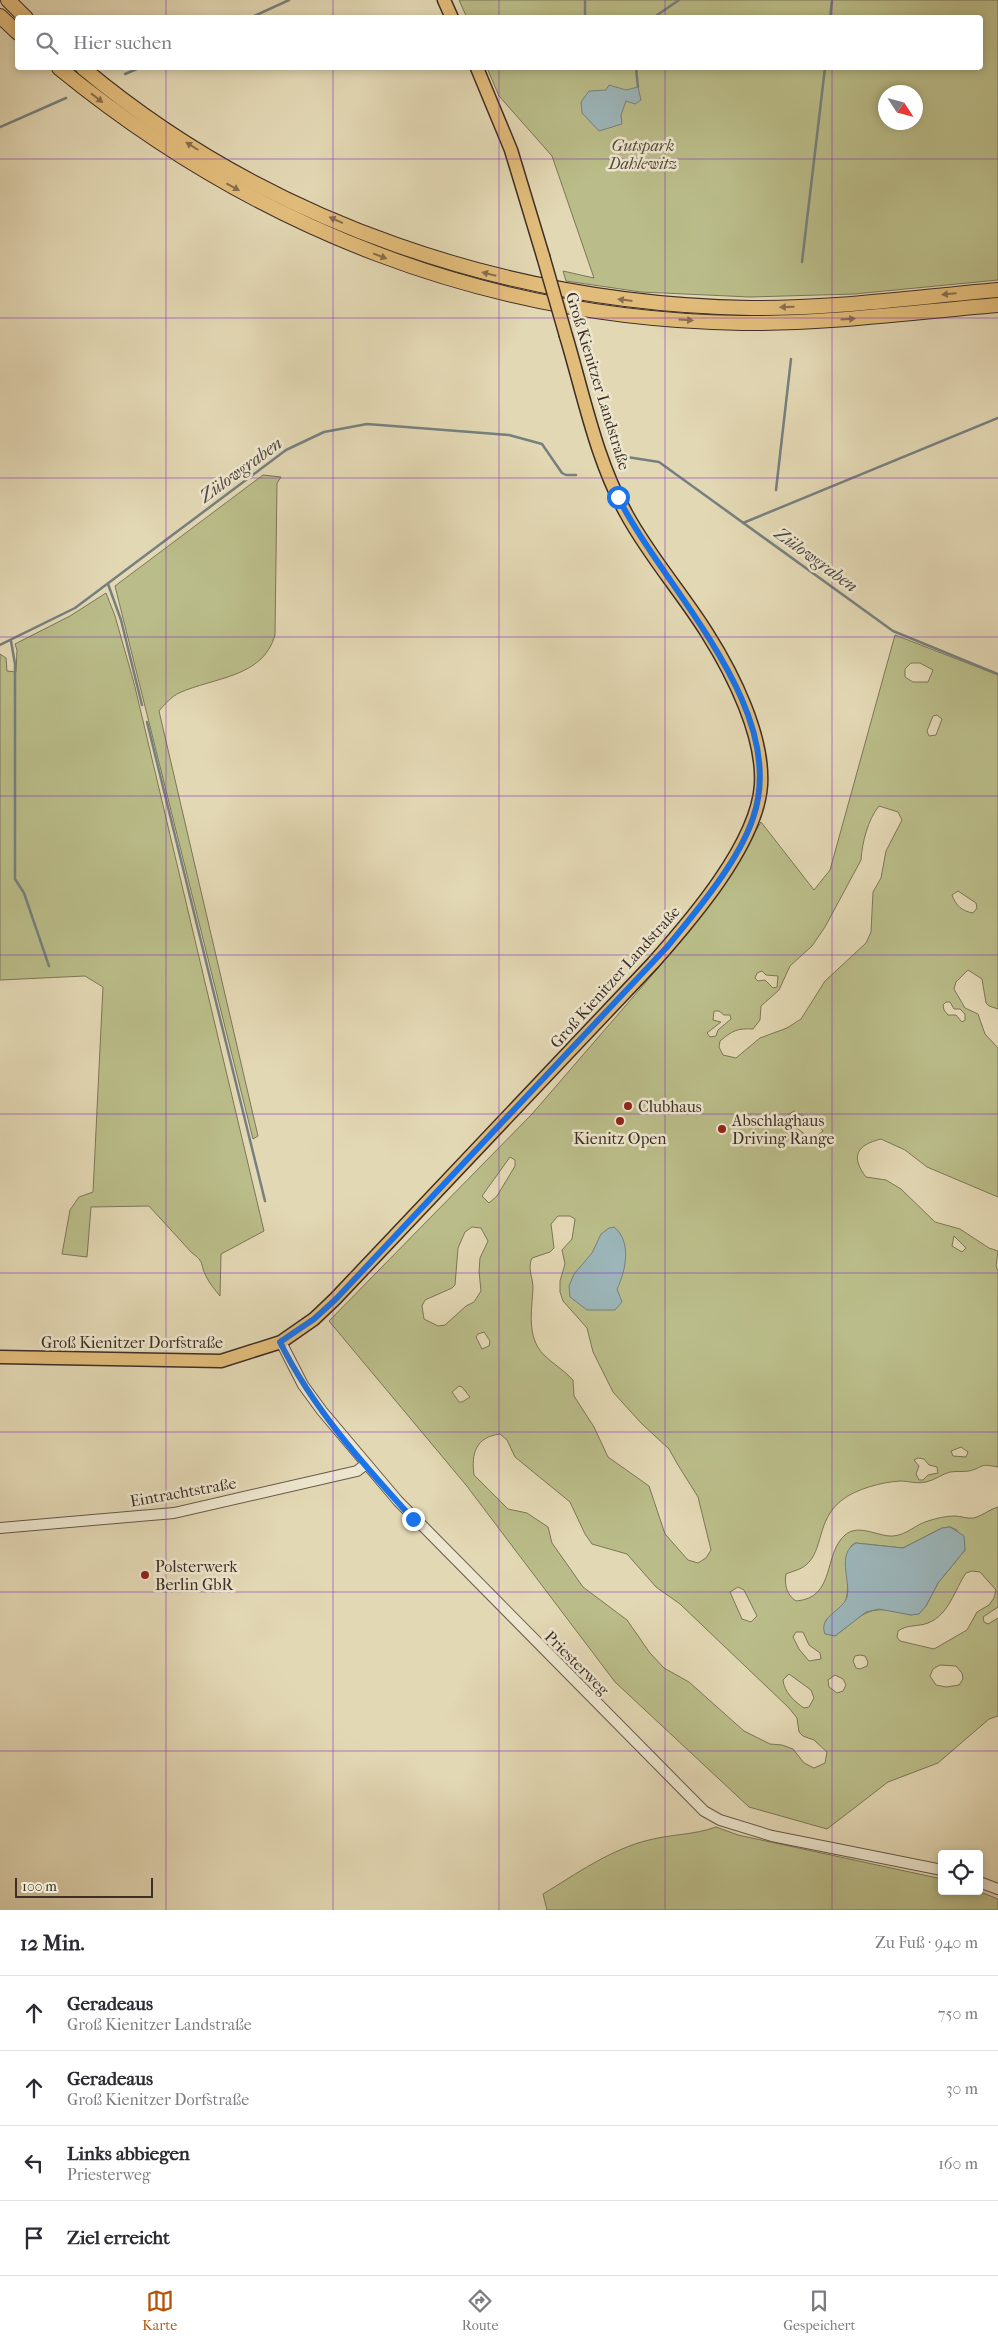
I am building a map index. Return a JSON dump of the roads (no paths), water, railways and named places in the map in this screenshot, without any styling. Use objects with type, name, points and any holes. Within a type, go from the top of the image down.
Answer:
[{"type":"highway","points":[[8,0],[23,15]]},
{"type":"highway","points":[[0,16],[15,30]]},
{"type":"highway","points":[[62,70],[130,122],[187,160],[291,218],[410,267],[479,287],[541,301],[611,313],[664,319],[743,323],[864,318],[998,305]]},
{"type":"highway","points":[[86,70],[147,116],[238,173],[297,203],[363,233],[414,252],[483,272],[582,294],[698,306],[752,308],[822,306],[998,290]]},
{"type":"main road","points":[[444,0],[451,15]]},
{"type":"main road","name":"Groß Kienitzer Landstraße","points":[[314,1319],[362,1272],[667,947],[701,904],[738,851],[753,819],[758,800],[761,773],[759,754],[740,698],[708,634],[651,554],[618,497],[604,464],[511,150],[478,70]]},
{"type":"main road","name":"Groß Kienitzer Dorfstraße","points":[[0,1357],[208,1362],[236,1358],[280,1342],[314,1319]]},
{"type":"street","name":"Priesterweg","points":[[280,1342],[303,1385],[413,1519],[704,1811],[726,1823],[772,1836],[938,1869]]},
{"type":"street","name":"Eintrachtstraße","points":[[0,1528],[174,1513],[358,1471],[366,1464]]},
{"type":"street","points":[[983,1883],[998,1889]]},
{"type":"water","points":[[609,85],[626,90],[638,87],[641,100],[635,104],[626,101],[621,115],[622,124],[599,131],[582,113],[581,102],[589,91],[606,90]]},
{"type":"water","points":[[614,1227],[620,1233],[623,1240],[626,1256],[623,1274],[617,1289],[622,1302],[615,1310],[587,1310],[570,1297],[569,1286],[574,1274],[592,1253],[601,1234]]},
{"type":"water","points":[[950,1527],[964,1536],[965,1550],[938,1583],[926,1606],[919,1614],[911,1615],[879,1609],[866,1612],[835,1636],[825,1634],[825,1623],[847,1597],[845,1560],[850,1548],[856,1543],[903,1548],[942,1528]]},
{"type":"waterway","points":[[256,15],[289,0]]},
{"type":"waterway","points":[[585,0],[585,15]]},
{"type":"waterway","points":[[657,15],[679,0]]},
{"type":"waterway","points":[[830,15],[832,0]]},
{"type":"waterway","points":[[125,74],[134,70]]},
{"type":"waterway","points":[[636,70],[638,87]]},
{"type":"waterway","points":[[802,262],[825,70]]},
{"type":"waterway","points":[[0,127],[66,98]]},
{"type":"waterway","points":[[776,490],[791,359]]},
{"type":"waterway","points":[[743,523],[998,418]]},
{"type":"waterway","name":"Zülowgraben","points":[[0,645],[75,608],[286,450],[324,432],[367,424],[509,435],[542,444],[562,473],[576,475]]},
{"type":"waterway","name":"Zülowgraben","points":[[627,457],[659,462],[893,631],[998,674]]},
{"type":"waterway","points":[[108,584],[121,620],[142,705]]},
{"type":"waterway","points":[[11,641],[15,664],[15,879],[24,893],[49,966]]},
{"type":"waterway","points":[[147,722],[265,1201]]},
{"type":"place","name":"Clubhaus","points":[[628,1106]]},
{"type":"place","name":"Kienitz Open","points":[[620,1121]]},
{"type":"place","name":"Abschlaghaus Driving Range","points":[[722,1129]]},
{"type":"place","name":"Polsterwerk Berlin GbR","points":[[145,1575]]},
{"type":"park label","name":"Gutspark Dahlewitz","points":[[643,154]]}]
